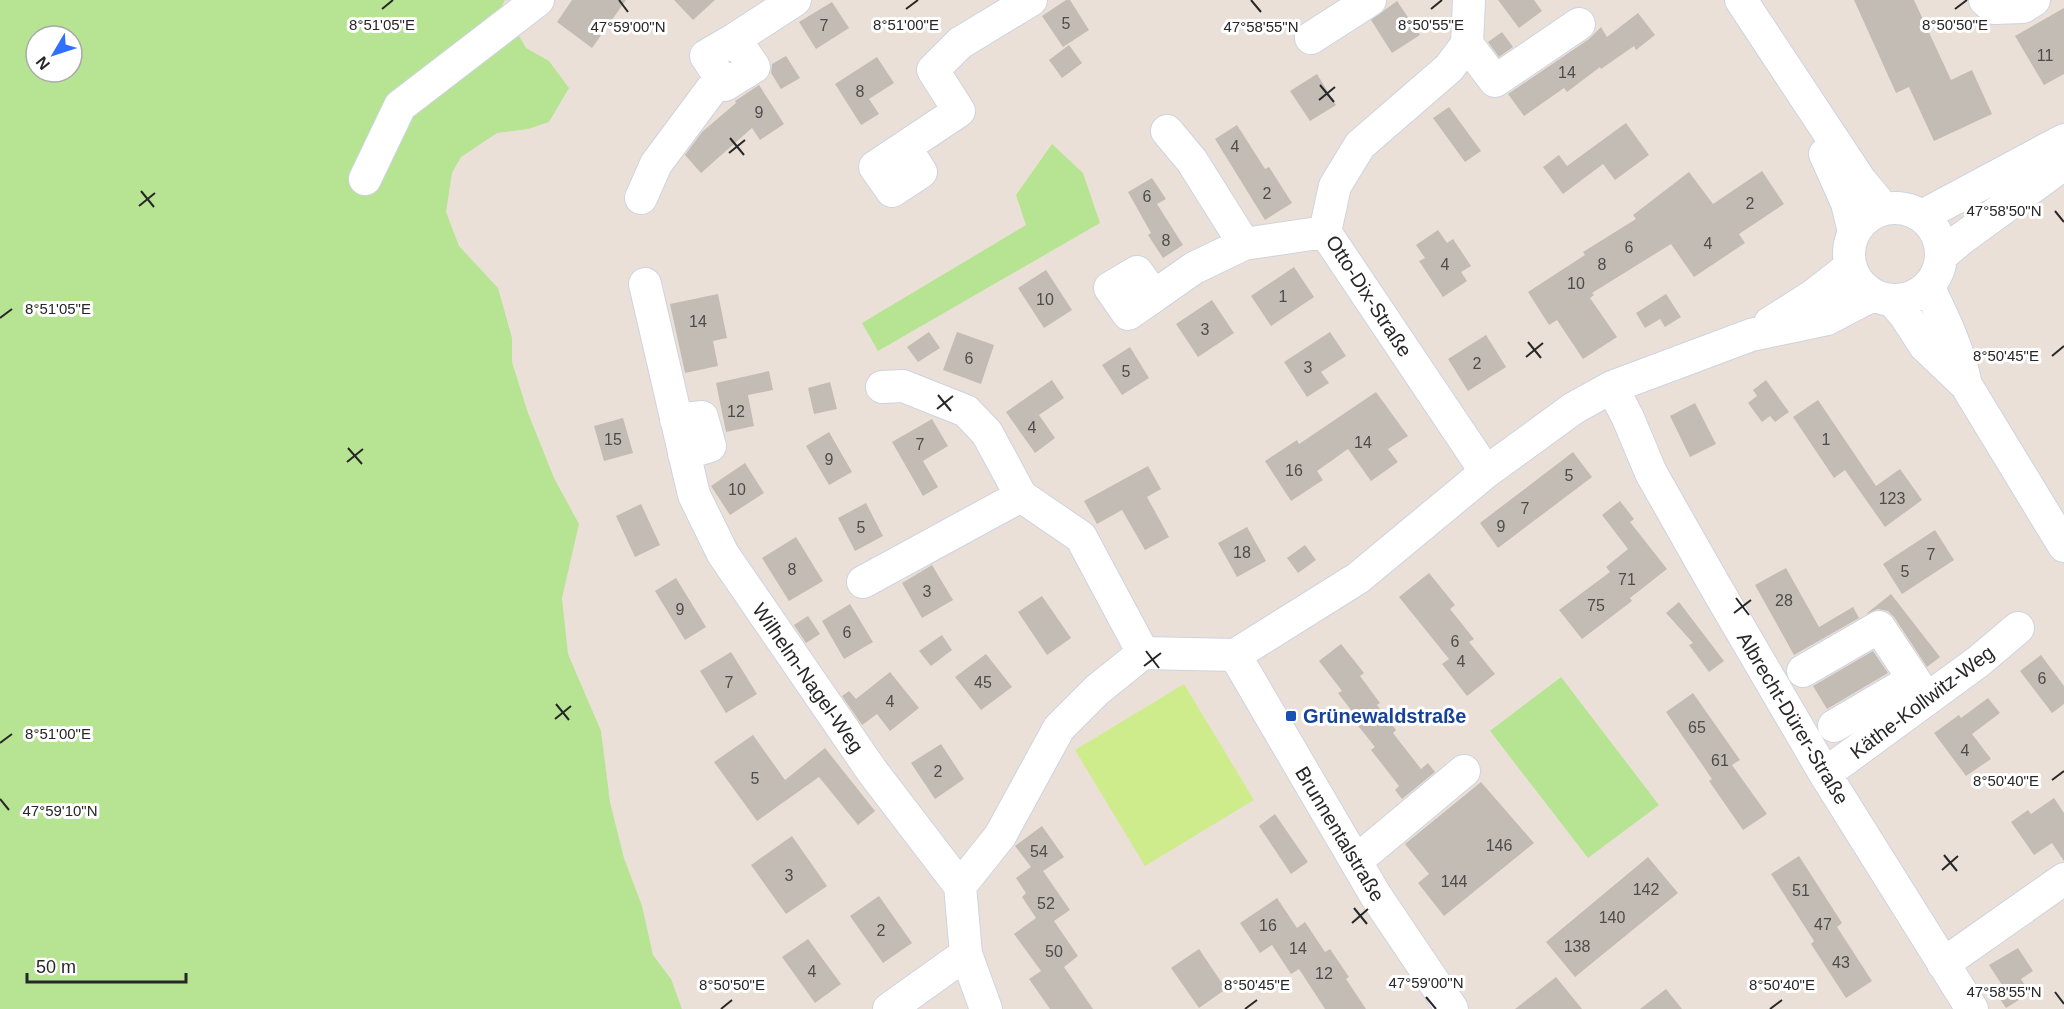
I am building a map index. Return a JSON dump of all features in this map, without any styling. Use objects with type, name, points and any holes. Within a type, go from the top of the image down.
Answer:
[{"type":"street","points":[[365,179],[400,106],[538,0]]},
{"type":"street","points":[[641,198],[656,164],[720,78],[725,85],[754,68],[735,39],[795,0]]},
{"type":"street","points":[[905,147],[959,111],[933,70],[960,44],[1031,0]]},
{"type":"street","points":[[1311,38],[1370,0]]},
{"type":"street","points":[[1469,0],[1467,44],[1495,81],[1579,24]]},
{"type":"street","points":[[1741,0],[1860,180],[1884,209]]},
{"type":"street","points":[[1985,0],[1994,8],[2023,7],[2034,0]]},
{"type":"street","name":"Otto-Dix-Straße","points":[[1467,44],[1449,68],[1360,146],[1335,186],[1325,232],[1486,472]]},
{"type":"street","points":[[1795,82],[1847,204],[1854,232]]},
{"type":"street","points":[[1167,131],[1192,161],[1244,244]]},
{"type":"street","points":[[1922,216],[2064,140]]},
{"type":"street","points":[[1941,256],[2064,164]]},
{"type":"street","points":[[986,1009],[966,954],[960,886],[1000,836],[1059,728],[1097,690],[1143,653],[1235,655],[1358,578],[1486,472],[1574,408],[1612,387],[1751,335],[1827,319],[1883,298],[1906,299],[1918,295],[1937,273],[1941,256],[1939,241],[1932,227],[1922,216],[1904,208],[1884,209],[1866,217],[1854,232],[1849,243],[1850,267],[1859,284],[1883,298],[1905,315],[1925,346],[1964,372]]},
{"type":"street","points":[[1154,296],[1194,268],[1244,244],[1325,232]]},
{"type":"street","points":[[1751,335],[1814,295],[1850,267]]},
{"type":"street","name":"Wilhelm-Nagel-Weg","points":[[645,284],[694,495],[723,554],[872,771],[960,886]]},
{"type":"street","points":[[1928,286],[1949,328],[1964,372],[2064,546]]},
{"type":"street","points":[[882,387],[903,386],[966,411],[987,433],[1021,496],[1082,537],[1143,653]]},
{"type":"street","name":"Albrecht-Dürer-Straße","points":[[1612,387],[1651,473],[1713,584],[1825,774],[1972,1009]]},
{"type":"street","points":[[863,582],[1021,496]]},
{"type":"street","points":[[1803,671],[1878,627],[1921,689],[1834,726]]},
{"type":"street","name":"Käthe-Kollwitz-Weg","points":[[1825,774],[1921,689],[1979,661],[2018,628]]},
{"type":"street","name":"Brunnentalstraße","points":[[1235,655],[1376,896],[1452,1009]]},
{"type":"street","points":[[1356,861],[1464,771]]},
{"type":"street","points":[[1943,964],[2064,879]]},
{"type":"street","points":[[889,1009],[966,954]]},
{"type":"green space","points":[[0,0],[505,0],[502,6],[526,48],[549,61],[569,88],[549,122],[528,129],[497,133],[461,157],[452,173],[446,212],[459,246],[498,288],[512,338],[512,362],[528,413],[554,478],[579,524],[562,598],[568,654],[601,731],[610,802],[624,858],[642,906],[653,955],[671,979],[682,1009],[0,1009]]},
{"type":"green space","points":[[1052,144],[1083,173],[1100,223],[878,351],[862,323],[1026,225],[1016,195]]},
{"type":"green space","points":[[1561,677],[1659,805],[1588,858],[1490,731]]},
{"type":"green space","points":[[1184,684],[1254,800],[1145,866],[1075,750]]},
{"type":"building","points":[[572,0],[626,0],[592,48],[557,22]]},
{"type":"building","points":[[674,0],[715,0],[693,20]]},
{"type":"building","points":[[1066,0],[1070,0],[1089,30],[1063,47],[1042,16]]},
{"type":"building","points":[[1498,0],[1534,0],[1542,11],[1519,28]]},
{"type":"building","points":[[1854,0],[1914,0],[1951,80],[1972,70],[1992,114],[1934,141],[1909,87],[1896,93]]},
{"type":"building","points":[[1397,1],[1420,35],[1392,53],[1371,20]]},
{"type":"building","points":[[832,2],[849,28],[816,49],[799,22]]},
{"type":"building","points":[[2064,8],[2064,74],[2044,85],[2015,36]]},
{"type":"building","points":[[1638,13],[1655,35],[1636,50],[1634,46],[1601,69],[1600,67],[1567,92],[1564,88],[1524,116],[1508,94],[1589,39],[1601,27],[1607,37]]},
{"type":"building","points":[[1502,32],[1513,47],[1499,57],[1488,42]]},
{"type":"building","points":[[1069,45],[1082,63],[1062,78],[1049,60]]},
{"type":"building","points":[[786,56],[800,78],[781,89],[771,73],[772,64]]},
{"type":"building","points":[[877,57],[894,83],[869,99],[879,114],[861,125],[835,84]]},
{"type":"building","points":[[1317,74],[1336,105],[1310,121],[1290,91]]},
{"type":"building","points":[[759,85],[784,124],[760,140],[752,128],[701,173],[685,155],[702,132],[736,103],[735,101]]},
{"type":"building","points":[[1449,107],[1481,151],[1465,162],[1433,118]]},
{"type":"building","points":[[1626,123],[1649,155],[1615,180],[1603,164],[1563,194],[1543,167],[1559,155],[1567,166]]},
{"type":"building","points":[[1237,125],[1265,169],[1269,167],[1292,203],[1265,220],[1215,139]]},
{"type":"building","points":[[1762,171],[1784,204],[1739,234],[1745,243],[1694,277],[1671,244],[1592,293],[1594,295],[1590,298],[1617,337],[1583,359],[1557,320],[1549,325],[1528,292],[1585,255],[1583,252],[1636,219],[1633,215],[1689,172],[1713,204]]},
{"type":"building","points":[[1152,178],[1166,199],[1157,204],[1183,245],[1163,258],[1148,235],[1151,233],[1128,192]]},
{"type":"building","points":[[1438,230],[1447,243],[1453,239],[1471,266],[1461,272],[1467,281],[1443,297],[1419,261],[1425,258],[1416,245]]},
{"type":"building","points":[[1294,267],[1314,297],[1271,326],[1251,296]]},
{"type":"building","points":[[1046,270],[1072,310],[1044,328],[1018,288]]},
{"type":"building","points":[[718,294],[727,338],[713,341],[718,366],[685,373],[670,304]]},
{"type":"building","points":[[1666,294],[1681,317],[1665,327],[1660,319],[1645,328],[1636,313]]},
{"type":"building","points":[[1212,300],[1234,333],[1198,357],[1176,324]]},
{"type":"building","points":[[929,332],[940,348],[918,362],[907,347]]},
{"type":"building","points":[[957,332],[994,345],[981,384],[943,370]]},
{"type":"building","points":[[1330,332],[1346,356],[1321,372],[1329,383],[1307,397],[1284,362]]},
{"type":"building","points":[[1486,335],[1506,367],[1468,391],[1448,359]]},
{"type":"building","points":[[1130,347],[1149,378],[1122,395],[1102,365]]},
{"type":"building","points":[[769,371],[773,390],[748,395],[754,426],[726,432],[716,383]]},
{"type":"building","points":[[1052,380],[1064,398],[1039,415],[1055,438],[1035,453],[1006,412]]},
{"type":"building","points":[[1766,380],[1789,412],[1775,422],[1770,416],[1762,422],[1748,403],[1757,396],[1753,390]]},
{"type":"building","points":[[830,382],[837,409],[814,414],[808,388]]},
{"type":"building","points":[[1376,392],[1408,436],[1388,449],[1398,462],[1371,481],[1348,449],[1317,471],[1323,480],[1291,501],[1265,461],[1297,440],[1299,444]]},
{"type":"building","points":[[1818,400],[1876,486],[1900,469],[1922,500],[1885,527],[1845,470],[1834,478],[1793,417]]},
{"type":"building","points":[[1695,403],[1716,444],[1690,457],[1670,416]]},
{"type":"building","points":[[623,418],[633,453],[604,461],[594,426]]},
{"type":"building","points":[[932,419],[948,446],[923,461],[938,487],[923,496],[892,442]]},
{"type":"building","points":[[829,432],[852,472],[829,485],[806,446]]},
{"type":"building","points":[[1573,452],[1592,477],[1498,548],[1480,523]]},
{"type":"building","points":[[745,463],[764,493],[730,515],[711,486]]},
{"type":"building","points":[[1148,466],[1161,489],[1147,497],[1169,537],[1145,550],[1122,510],[1097,524],[1084,501]]},
{"type":"building","points":[[1620,501],[1634,519],[1630,522],[1667,569],[1630,598],[1632,601],[1582,639],[1559,610],[1610,572],[1606,567],[1628,549],[1602,515]]},
{"type":"building","points":[[866,503],[883,536],[855,551],[838,518]]},
{"type":"building","points":[[641,504],[660,545],[635,557],[616,516]]},
{"type":"building","points":[[1247,527],[1266,561],[1237,577],[1218,543]]},
{"type":"building","points":[[1935,530],[1954,560],[1902,594],[1883,564]]},
{"type":"building","points":[[796,537],[823,581],[789,601],[762,558]]},
{"type":"building","points":[[1305,545],[1316,560],[1298,573],[1287,558]]},
{"type":"building","points":[[932,565],[953,600],[922,618],[902,583]]},
{"type":"building","points":[[1786,568],[1819,627],[1853,607],[1859,618],[1794,655],[1755,585]]},
{"type":"building","points":[[1429,573],[1455,605],[1450,609],[1474,639],[1469,642],[1495,674],[1467,696],[1442,664],[1449,659],[1399,597]]},
{"type":"building","points":[[676,578],[706,627],[685,640],[655,591]]},
{"type":"building","points":[[1891,594],[1940,657],[1927,667],[1888,611],[1878,609],[1866,614]]},
{"type":"building","points":[[1042,596],[1071,638],[1047,655],[1018,612]]},
{"type":"building","points":[[1679,602],[1724,661],[1709,672],[1689,645],[1693,643],[1666,613]]},
{"type":"building","points":[[850,604],[873,642],[844,659],[822,621]]},
{"type":"building","points":[[808,616],[820,634],[806,643],[794,625]]},
{"type":"building","points":[[942,635],[952,650],[931,666],[919,651]]},
{"type":"building","points":[[1341,644],[1364,673],[1360,676],[1380,703],[1377,705],[1396,730],[1393,733],[1421,769],[1428,763],[1435,772],[1402,799],[1395,790],[1399,786],[1371,750],[1375,747],[1355,722],[1358,719],[1338,693],[1342,691],[1319,661]]},
{"type":"building","points":[[1873,651],[1888,673],[1827,709],[1813,686]]},
{"type":"building","points":[[731,652],[757,694],[726,713],[700,671]]},
{"type":"building","points":[[986,654],[1012,687],[981,710],[955,677]]},
{"type":"building","points":[[2041,655],[2064,686],[2064,704],[2052,713],[2020,671]]},
{"type":"building","points":[[890,672],[919,708],[890,731],[877,714],[862,725],[842,696],[849,691],[856,699]]},
{"type":"building","points":[[1693,693],[1740,760],[1732,765],[1767,814],[1743,830],[1709,781],[1712,779],[1666,712]]},
{"type":"building","points":[[1988,698],[2000,713],[1972,734],[1991,759],[1966,776],[1934,733],[1959,715],[1961,718]]},
{"type":"building","points":[[753,735],[785,780],[825,748],[875,811],[858,825],[819,777],[757,821],[714,762]]},
{"type":"building","points":[[941,744],[964,779],[935,799],[911,763]]},
{"type":"building","points":[[1481,782],[1534,843],[1444,916],[1418,883],[1429,874],[1405,844]]},
{"type":"building","points":[[2054,798],[2064,813],[2064,861],[2052,843],[2034,855],[2011,822],[2028,810],[2031,814]]},
{"type":"building","points":[[1275,814],[1308,862],[1291,874],[1259,826]]},
{"type":"building","points":[[1042,826],[1064,857],[1043,871],[1070,910],[1054,921],[1078,956],[1064,967],[1093,1009],[1050,1009],[1029,979],[1041,971],[1014,934],[1036,918],[1022,897],[1026,893],[1016,878],[1031,867],[1015,846]]},
{"type":"building","points":[[792,836],[827,886],[786,914],[751,865]]},
{"type":"building","points":[[1799,856],[1842,923],[1837,927],[1872,981],[1846,998],[1811,944],[1814,941],[1771,874]]},
{"type":"building","points":[[1648,857],[1678,893],[1575,977],[1546,942]]},
{"type":"building","points":[[879,896],[912,943],[883,963],[850,916]]},
{"type":"building","points":[[1277,898],[1297,928],[1305,922],[1325,952],[1330,949],[1349,977],[1346,979],[1366,1009],[1325,1009],[1299,969],[1291,974],[1272,945],[1260,953],[1240,923]]},
{"type":"building","points":[[808,939],[841,984],[815,1003],[782,957]]},
{"type":"building","points":[[2018,948],[2033,971],[2021,979],[2030,993],[2006,1008],[1996,993],[2004,988],[1989,965]]},
{"type":"building","points":[[1199,949],[1226,989],[1199,1008],[1171,968]]},
{"type":"building","points":[[1556,977],[1582,1009],[1515,1009]]},
{"type":"building","points":[[1666,989],[1682,1009],[1640,1009]]},
{"type":"place","name":"Grünewaldstraße","points":[[1291,716]]}]
